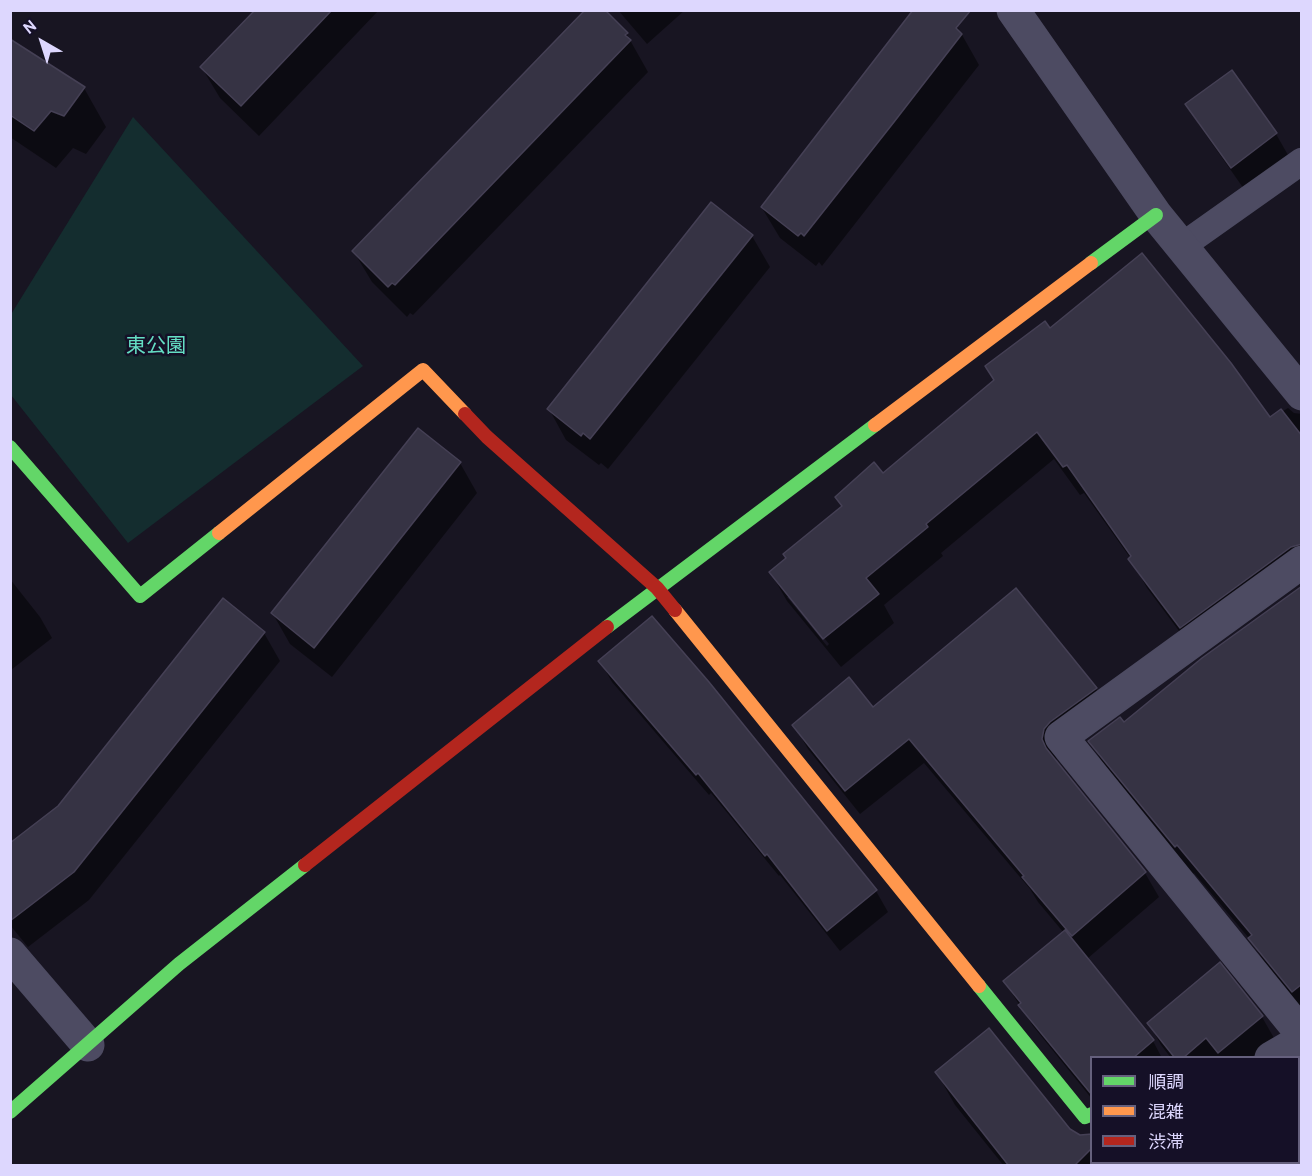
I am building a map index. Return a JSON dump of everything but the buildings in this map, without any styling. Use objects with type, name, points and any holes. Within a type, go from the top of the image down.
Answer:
[{"type":"street","points":[[1013,10],[1156,215],[1302,394]]},
{"type":"street","points":[[10,1112],[180,964],[657,588],[1156,215]]},
{"type":"street","points":[[10,447],[140,596],[423,370],[487,437],[657,588],[1085,1117],[1090,1115]]},
{"type":"street","points":[[1302,562],[1061,737],[1302,1034]]},
{"type":"street","points":[[10,954],[88,1045]]},
{"type":"street","points":[[1274,1056],[1302,1040]]},
{"type":"lane","points":[[1182,246],[1302,161]]},
{"type":"green space","name":"東公園","points":[[133,117],[363,366],[128,543],[11,395],[10,316]]},
{"type":"traffic: fast","points":[[1091,263],[1156,215]]},
{"type":"traffic: fast","points":[[607,627],[875,425]]},
{"type":"traffic: fast","points":[[10,447],[140,596],[219,533]]},
{"type":"traffic: fast","points":[[10,1112],[179,964],[305,865]]},
{"type":"traffic: fast","points":[[979,986],[1085,1117],[1090,1115]]},
{"type":"traffic: slow","points":[[875,425],[1091,263]]},
{"type":"traffic: slow","points":[[219,533],[423,370],[465,414]]},
{"type":"traffic: slow","points":[[675,610],[979,986]]},
{"type":"traffic: jam","points":[[465,414],[487,437],[657,588],[675,610]]},
{"type":"traffic: jam","points":[[305,865],[607,627]]}]
